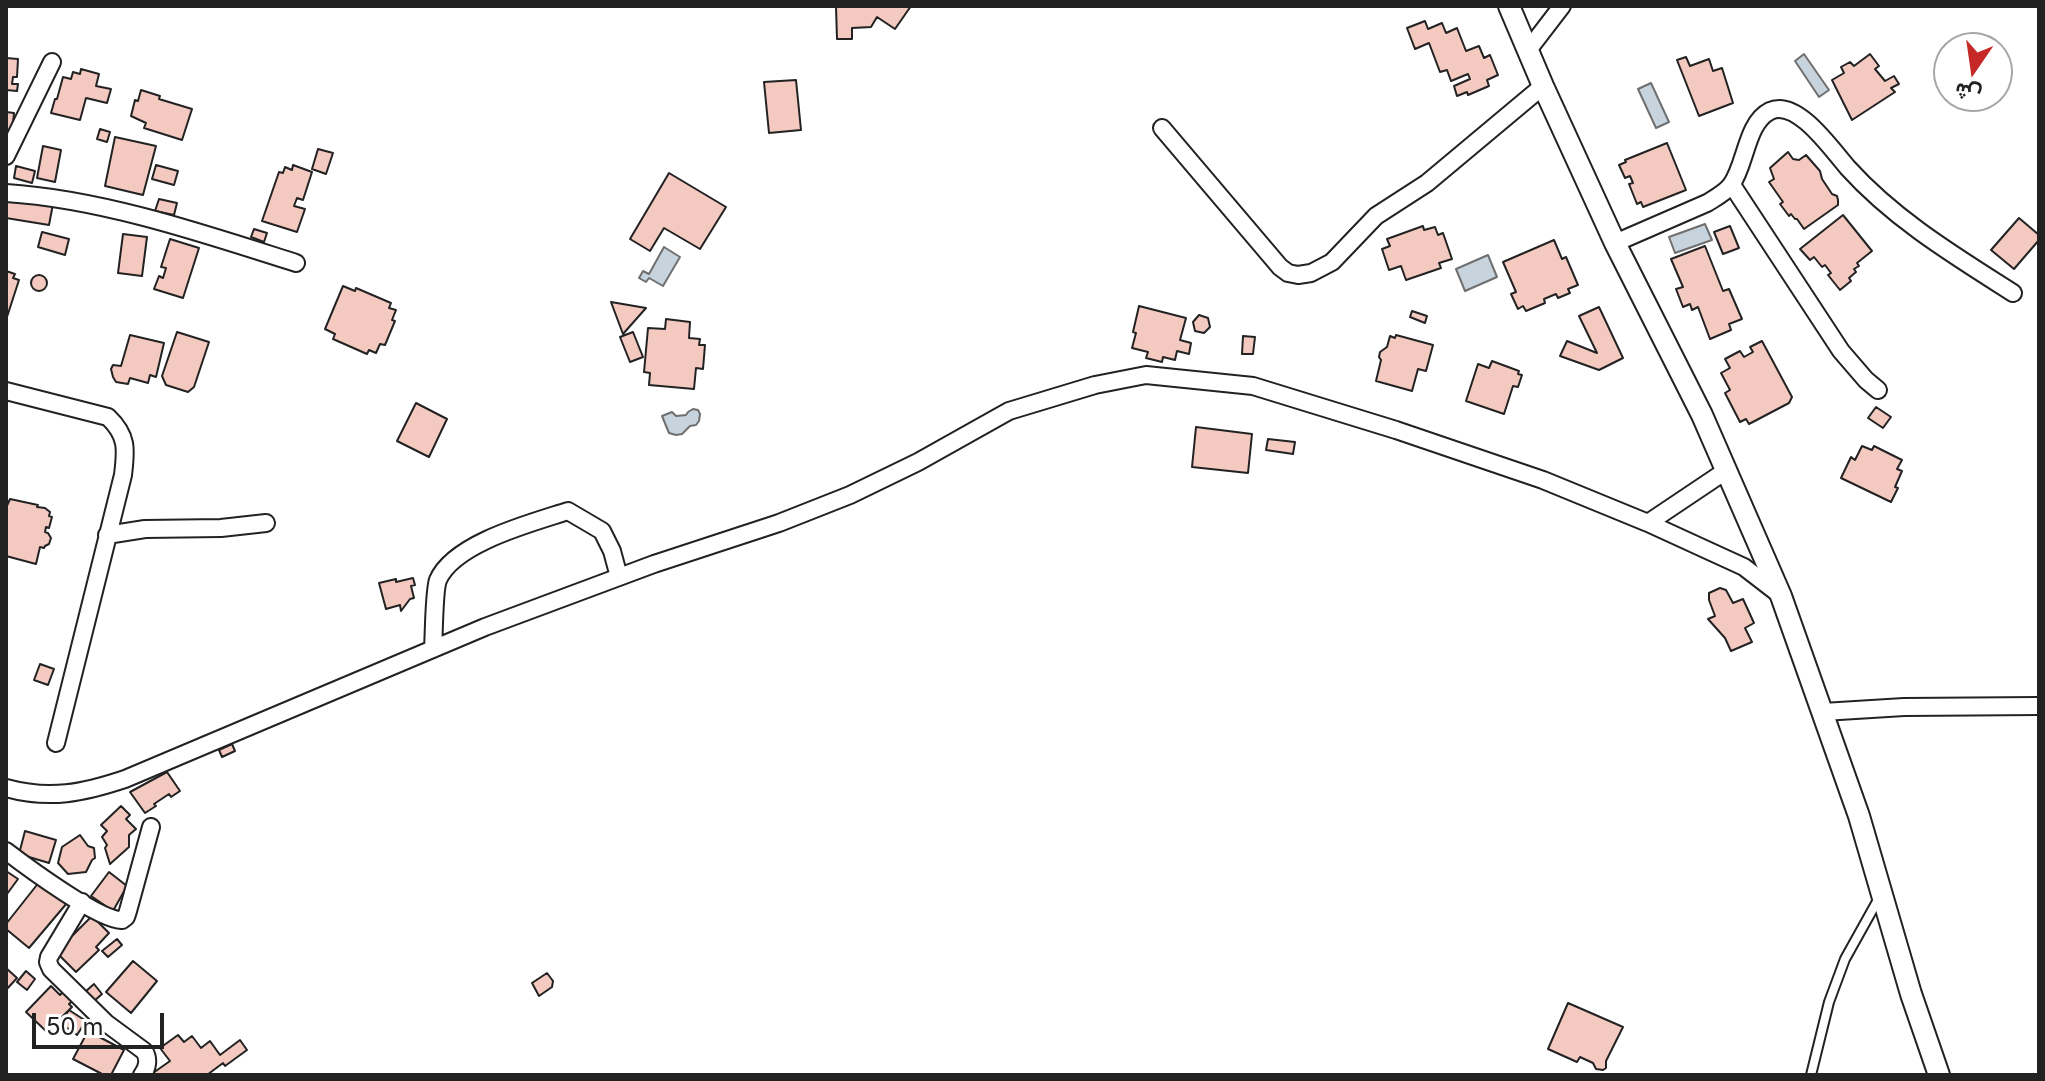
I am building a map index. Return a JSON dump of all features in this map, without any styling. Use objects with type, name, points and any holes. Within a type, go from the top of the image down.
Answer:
[{"type":"street","points":[[1509,6],[1615,243],[1727,470],[1781,596],[1859,816],[1911,994],[1939,1075]]},
{"type":"street","points":[[1529,49],[1562,6]]},
{"type":"street","points":[[6,156],[52,62]]},
{"type":"street","points":[[1162,128],[1280,267],[1298,275],[1311,273],[1332,262],[1376,216],[1427,183],[1543,86]]},
{"type":"street","points":[[1615,243],[1721,195],[1732,185],[1757,121],[1776,108],[1787,109],[1802,117],[1851,172],[1903,219],[1943,249],[2013,293]]},
{"type":"street","points":[[1732,185],[1841,351],[1878,390]]},
{"type":"street","points":[[6,193],[62,199],[200,233],[296,263]]},
{"type":"street","points":[[6,788],[61,795],[90,791],[125,779],[485,627],[850,495],[918,462],[1009,411],[1095,385],[1146,375],[1253,386],[1543,480],[1744,567],[1781,596]]},
{"type":"street","points":[[6,391],[108,417],[125,441],[123,475],[56,743]]},
{"type":"street","points":[[1648,523],[1727,470]]},
{"type":"street","points":[[433,649],[437,581],[454,558],[496,536],[568,511],[602,531],[612,551],[619,577]]},
{"type":"street","points":[[107,535],[145,529],[221,528],[266,523]]},
{"type":"street","points":[[1823,712],[1930,706],[2039,706]]},
{"type":"street","points":[[6,851],[110,919],[122,920],[126,917],[151,827]]},
{"type":"street","points":[[82,902],[48,962],[51,969],[106,1023],[144,1051],[147,1063],[142,1075]]},
{"type":"lane","points":[[1811,1075],[1829,1002],[1845,959],[1882,893]]},
{"type":"shaded area","points":[[1804,54],[1829,90],[1819,97],[1795,61]]},
{"type":"shaded area","points":[[1651,83],[1669,122],[1656,128],[1638,89]]},
{"type":"shaded area","points":[[1705,224],[1712,240],[1675,253],[1669,237]]},
{"type":"shaded area","points":[[664,247],[680,257],[663,286],[649,278],[646,282],[639,278],[643,271],[649,274]]},
{"type":"shaded area","points":[[1488,255],[1497,277],[1465,291],[1456,269]]},
{"type":"shaded area","points":[[693,409],[700,414],[696,425],[690,426],[682,434],[669,433],[662,416],[672,412],[676,416],[686,415]]},
{"type":"building","points":[[911,6],[895,29],[877,17],[871,27],[852,28],[852,39],[837,39],[836,7]]},
{"type":"building","points":[[1425,21],[1428,29],[1442,23],[1446,33],[1457,28],[1466,51],[1479,46],[1484,58],[1490,55],[1498,75],[1487,80],[1489,86],[1457,96],[1454,86],[1470,79],[1468,74],[1451,81],[1447,70],[1440,72],[1429,43],[1415,49],[1407,28]]},
{"type":"building","points":[[1870,54],[1879,66],[1875,69],[1885,81],[1894,76],[1899,84],[1891,88],[1895,92],[1852,120],[1832,80],[1844,73],[1841,67],[1850,62],[1854,66]]},
{"type":"building","points":[[1686,57],[1690,66],[1709,59],[1713,71],[1722,68],[1733,103],[1699,116],[1677,60]]},
{"type":"building","points":[[6,58],[18,59],[17,77],[13,77],[12,84],[18,84],[17,91],[6,90]]},
{"type":"building","points":[[81,69],[99,74],[96,86],[111,89],[107,103],[86,98],[80,120],[51,113],[63,77],[71,79],[73,72],[80,74]]},
{"type":"building","points":[[796,80],[801,130],[769,133],[764,82]]},
{"type":"building","points":[[141,90],[192,109],[182,140],[144,128],[146,123],[131,116]]},
{"type":"building","points":[[6,112],[14,113],[12,133],[6,133]]},
{"type":"building","points":[[100,129],[110,132],[107,142],[97,139]]},
{"type":"building","points":[[115,137],[156,146],[143,195],[105,186]]},
{"type":"building","points":[[1667,143],[1686,190],[1643,207],[1641,202],[1637,204],[1629,184],[1633,183],[1630,176],[1625,178],[1619,165]]},
{"type":"building","points":[[43,146],[61,150],[55,182],[37,178]]},
{"type":"building","points":[[318,149],[333,153],[326,174],[312,169]]},
{"type":"building","points":[[1788,152],[1793,159],[1799,160],[1806,155],[1838,200],[1838,205],[1804,229],[1780,204],[1783,202],[1769,182],[1774,179],[1770,168]]},
{"type":"building","points":[[156,165],[178,171],[174,185],[152,179]]},
{"type":"building","points":[[293,165],[312,172],[303,200],[297,198],[294,206],[305,209],[297,232],[262,221],[279,172],[283,173],[285,167],[292,170]]},
{"type":"building","points":[[16,166],[35,171],[32,183],[14,178]]},
{"type":"building","points":[[669,173],[726,207],[700,249],[664,228],[650,251],[630,239]]},
{"type":"building","points":[[6,195],[53,204],[49,225],[6,218]]},
{"type":"building","points":[[159,199],[177,203],[174,215],[155,211]]},
{"type":"building","points":[[1843,215],[1872,251],[1857,263],[1856,272],[1849,278],[1851,281],[1840,290],[1828,275],[1831,273],[1825,265],[1822,267],[1814,257],[1810,260],[1800,249]]},
{"type":"building","points":[[2019,218],[2039,235],[2039,240],[2014,269],[1991,250]]},
{"type":"building","points":[[1423,226],[1424,230],[1435,227],[1438,235],[1443,233],[1452,259],[1439,263],[1441,268],[1406,280],[1401,266],[1389,270],[1382,249],[1390,246],[1387,239]]},
{"type":"building","points":[[1730,226],[1739,248],[1723,254],[1714,232]]},
{"type":"building","points":[[254,229],[267,233],[264,242],[251,237]]},
{"type":"building","points":[[42,232],[69,239],[65,255],[38,247]]},
{"type":"building","points":[[123,234],[147,237],[142,276],[118,273]]},
{"type":"building","points":[[170,239],[199,248],[183,298],[154,289],[159,276],[163,278],[166,268],[161,267]]},
{"type":"building","points":[[1554,240],[1562,259],[1566,257],[1578,285],[1568,289],[1570,293],[1558,298],[1556,294],[1544,299],[1545,303],[1526,311],[1523,306],[1518,309],[1511,294],[1516,292],[1503,262]]},
{"type":"building","points":[[1705,246],[1723,291],[1729,289],[1742,319],[1729,324],[1731,330],[1710,339],[1698,307],[1692,310],[1690,304],[1683,307],[1676,289],[1683,287],[1671,259]]},
{"type":"building","points":[[6,271],[15,274],[13,278],[19,280],[6,320]]},
{"type":"building","points":[[39,275],[45,277],[45,289],[39,291],[33,289],[31,283],[33,277]]},
{"type":"building","points":[[343,286],[355,291],[356,288],[391,303],[389,308],[396,310],[385,345],[380,344],[376,353],[369,350],[367,354],[333,339],[335,334],[325,329]]},
{"type":"building","points":[[611,302],[646,308],[623,334]]},
{"type":"building","points":[[1139,306],[1186,318],[1180,340],[1191,343],[1189,354],[1177,351],[1175,360],[1163,357],[1162,362],[1146,358],[1148,352],[1132,348]]},
{"type":"building","points":[[1599,307],[1623,358],[1599,370],[1560,356],[1567,341],[1597,353],[1579,316]]},
{"type":"building","points":[[1412,311],[1427,316],[1425,323],[1410,317]]},
{"type":"building","points":[[1199,315],[1208,318],[1210,327],[1204,333],[1195,331],[1193,322]]},
{"type":"building","points":[[666,319],[690,322],[689,338],[700,339],[699,345],[705,345],[703,369],[696,368],[694,389],[649,385],[650,373],[644,372],[648,328],[665,329]]},
{"type":"building","points":[[177,332],[209,342],[194,387],[188,392],[166,385],[162,376]]},
{"type":"building","points":[[633,332],[643,357],[630,362],[620,337]]},
{"type":"building","points":[[130,335],[164,343],[156,377],[150,375],[148,383],[130,378],[128,384],[116,382],[113,377],[111,369],[113,365],[121,366]]},
{"type":"building","points":[[1396,335],[1433,345],[1426,371],[1418,369],[1412,391],[1376,381],[1380,352],[1387,347],[1390,336],[1395,338]]},
{"type":"building","points":[[1243,336],[1255,337],[1253,354],[1242,354]]},
{"type":"building","points":[[1762,341],[1792,397],[1789,403],[1749,424],[1746,419],[1740,422],[1725,393],[1730,390],[1721,373],[1730,368],[1725,359],[1740,351],[1744,357],[1753,352],[1750,347]]},
{"type":"building","points":[[1492,361],[1522,375],[1518,387],[1513,386],[1504,414],[1466,401],[1478,364],[1489,368]]},
{"type":"building","points":[[416,403],[447,419],[429,457],[397,441]]},
{"type":"building","points":[[1876,407],[1891,417],[1883,428],[1868,418]]},
{"type":"building","points":[[1196,427],[1252,434],[1248,473],[1192,467]]},
{"type":"building","points":[[1268,439],[1295,442],[1293,454],[1266,450]]},
{"type":"building","points":[[1862,446],[1872,450],[1874,446],[1902,460],[1897,469],[1902,471],[1895,487],[1898,488],[1891,502],[1841,478],[1851,457],[1855,460]]},
{"type":"building","points":[[10,499],[45,508],[52,517],[45,532],[51,538],[49,544],[40,547],[36,564],[6,556],[6,508]]},
{"type":"building","points":[[413,578],[414,598],[401,611],[400,605],[386,609],[379,583]]},
{"type":"building","points":[[1720,588],[1726,590],[1733,603],[1743,599],[1754,623],[1745,628],[1752,642],[1731,651],[1725,638],[1708,619],[1715,616],[1709,593]]},
{"type":"building","points":[[40,664],[54,669],[48,685],[34,680]]},
{"type":"building","points":[[232,744],[235,751],[222,757],[219,750]]},
{"type":"building","points":[[167,772],[180,791],[171,797],[169,794],[145,813],[130,792]]},
{"type":"building","points":[[121,806],[130,815],[126,819],[136,829],[129,835],[129,847],[110,864],[105,848],[107,845],[102,837],[107,831],[101,825]]},
{"type":"building","points":[[25,831],[56,840],[49,863],[19,854]]},
{"type":"building","points":[[80,835],[88,846],[94,848],[95,858],[86,872],[68,874],[58,863],[62,847]]},
{"type":"building","points":[[6,871],[18,879],[7,894],[6,894]]},
{"type":"building","points":[[109,872],[127,886],[113,911],[91,896]]},
{"type":"building","points":[[40,881],[67,903],[29,948],[6,929],[6,924]]},
{"type":"building","points":[[92,916],[109,933],[96,947],[99,950],[76,972],[56,952]]},
{"type":"building","points":[[117,939],[122,945],[108,957],[102,951]]},
{"type":"building","points":[[133,961],[157,981],[131,1013],[106,992]]},
{"type":"building","points":[[6,968],[17,978],[6,990]]},
{"type":"building","points":[[26,971],[35,979],[27,990],[17,982]]},
{"type":"building","points":[[547,973],[553,981],[552,987],[539,996],[532,983]]},
{"type":"building","points":[[94,984],[102,994],[93,1002],[85,992]]},
{"type":"building","points":[[51,986],[60,995],[65,990],[75,999],[69,1004],[72,1007],[47,1032],[26,1012]]},
{"type":"building","points":[[1568,1003],[1623,1027],[1603,1070],[1596,1069],[1593,1063],[1580,1057],[1577,1062],[1548,1049]]},
{"type":"building","points":[[69,1010],[86,1021],[77,1035],[60,1023]]},
{"type":"building","points":[[88,1031],[124,1050],[111,1075],[104,1075],[73,1059]]},
{"type":"building","points":[[178,1035],[184,1042],[192,1036],[201,1048],[210,1041],[220,1055],[240,1040],[247,1050],[207,1075],[155,1075],[153,1073],[170,1061],[160,1048]]}]
